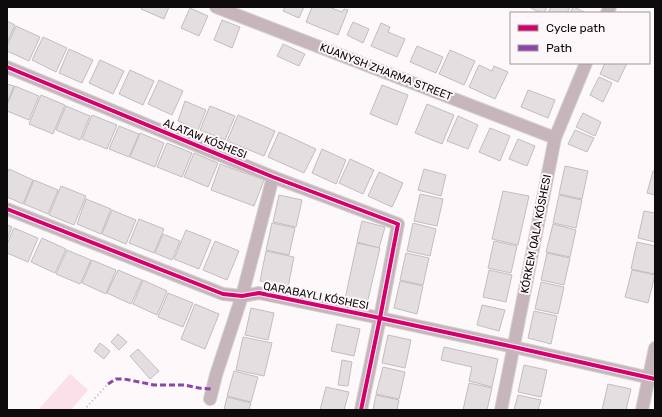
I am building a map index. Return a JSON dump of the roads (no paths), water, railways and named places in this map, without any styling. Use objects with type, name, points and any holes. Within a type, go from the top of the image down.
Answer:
[{"type":"street","name":"KUANYSH ZHARMA STREET","points":[[216,7],[555,138]]},
{"type":"street","name":"KÓRKEM QALA KÓSHESI","points":[[501,410],[555,138],[586,64]]},
{"type":"street","name":"ALATAW KÓSHESI","points":[[7,67],[273,177],[398,224],[380,318]]},
{"type":"street","points":[[210,399],[216,375],[242,296],[273,177]]},
{"type":"street","points":[[7,209],[223,294],[242,296],[259,293],[514,347],[652,379]]},
{"type":"street","points":[[361,410],[380,318]]},
{"type":"street","points":[[642,410],[652,379],[655,348]]}]
